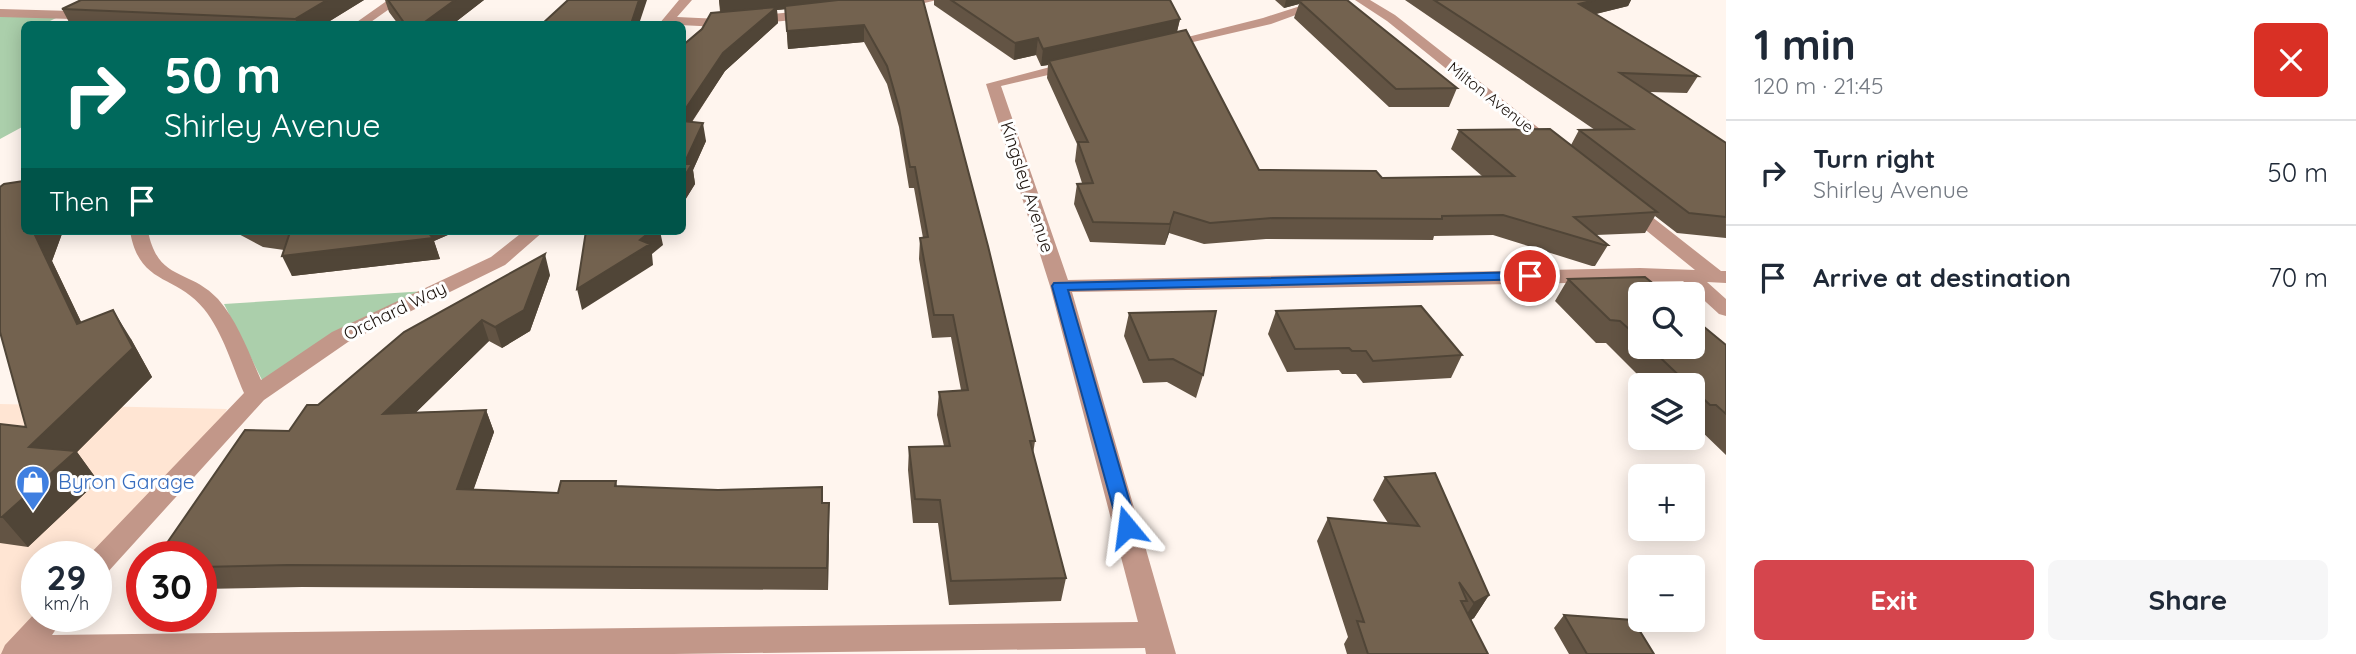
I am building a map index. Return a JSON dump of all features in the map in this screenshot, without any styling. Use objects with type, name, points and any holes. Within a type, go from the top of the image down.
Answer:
[{"type":"street","points":[[364,21],[396,0]]},
{"type":"street","points":[[669,21],[686,0]]},
{"type":"street","points":[[878,7],[930,0]]},
{"type":"street","points":[[1146,48],[1267,20],[1331,0]]},
{"type":"street","name":"Milton Avenue","points":[[1362,0],[1391,18],[1565,156]]},
{"type":"street","points":[[0,13],[72,15]]},
{"type":"street","points":[[686,23],[720,23],[825,13]]},
{"type":"street","name":"Kingsley Avenue","points":[[1092,61],[993,84],[1060,286],[1159,644]]},
{"type":"street","points":[[1619,200],[1721,277]]},
{"type":"street","points":[[139,235],[140,250],[152,266],[208,300],[221,318],[256,394]]},
{"type":"street","name":"Orchard Way","points":[[112,549],[256,394],[340,337],[498,261],[530,235]]},
{"type":"street","points":[[1060,286],[1640,274],[1721,277]]},
{"type":"street","points":[[1690,277],[1726,310]]},
{"type":"street","points":[[18,652],[36,632]]},
{"type":"street","points":[[18,652],[1159,644]]},
{"type":"shaded area","points":[[0,404],[227,409],[219,425],[110,541],[21,541],[21,632],[24,632],[6,654],[0,654]]},
{"type":"green space","points":[[0,13],[62,15],[50,21],[21,21],[21,128],[0,139]]},
{"type":"green space","points":[[426,291],[263,382],[224,304]]},
{"type":"building","points":[[81,0],[327,0],[295,19],[62,9]]},
{"type":"building","points":[[388,0],[455,0],[426,21],[403,21]]},
{"type":"building","points":[[568,0],[639,0],[632,21],[545,21]]},
{"type":"building","points":[[838,0],[923,0],[988,246],[1035,441],[1030,441],[1066,578],[951,581],[940,500],[915,499],[909,447],[950,446],[939,392],[968,390],[953,315],[934,315],[920,238],[928,237],[915,167],[910,167],[899,108],[887,66],[864,25],[787,31],[785,6]]},
{"type":"building","points":[[951,0],[1170,0],[1180,19],[1043,49],[1038,38],[1015,43]]},
{"type":"building","points":[[1347,0],[1457,88],[1396,89],[1299,1]]},
{"type":"building","points":[[1434,0],[1595,0],[1579,4],[1698,76],[1620,73],[1726,143],[1726,217],[1689,213],[1579,130],[1633,129]]},
{"type":"building","points":[[777,7],[723,53],[686,108],[686,43],[702,29],[711,13]]},
{"type":"building","points":[[1186,30],[1259,170],[1376,171],[1382,178],[1514,176],[1459,130],[1550,129],[1657,212],[1574,217],[1608,245],[1503,215],[1442,216],[1442,219],[1273,218],[1210,223],[1174,212],[1170,224],[1093,222],[1077,184],[1093,183],[1078,142],[1088,142],[1049,61]]},
{"type":"building","points":[[686,121],[703,123],[686,160]]},
{"type":"building","points":[[21,181],[21,235],[35,235],[77,324],[113,310],[133,348],[29,447],[76,451],[0,517],[0,424],[26,427],[0,332],[0,187]]},
{"type":"building","points":[[289,235],[430,235],[433,238],[282,256]]},
{"type":"building","points":[[585,235],[646,235],[640,240],[650,244],[577,289]]},
{"type":"building","points":[[545,254],[524,310],[495,327],[482,320],[383,414],[486,410],[457,489],[558,493],[561,481],[616,481],[615,486],[718,490],[822,487],[822,503],[829,503],[827,568],[217,567],[217,541],[168,541],[245,430],[289,431],[307,405],[318,405],[404,332]]},
{"type":"building","points":[[1645,277],[1651,282],[1628,282],[1628,328],[1620,321],[1610,320],[1568,279]]},
{"type":"building","points":[[1421,306],[1462,355],[1373,361],[1366,351],[1352,351],[1349,348],[1295,349],[1276,311]]},
{"type":"building","points":[[1216,311],[1203,375],[1173,359],[1149,360],[1129,313]]},
{"type":"building","points":[[1705,328],[1726,345],[1726,414],[1705,400],[1705,373],[1676,373],[1662,359],[1705,359]]},
{"type":"building","points":[[1435,473],[1489,595],[1474,603],[1459,582],[1467,601],[1461,601],[1488,654],[1368,654],[1357,621],[1364,622],[1328,518],[1419,526],[1385,477]]},
{"type":"building","points":[[1564,615],[1628,620],[1628,632],[1640,632],[1654,654],[1587,654]]},
{"type":"place","name":"Byron Garage","points":[[33,512]]},
{"type":"route","points":[[1127,527],[1060,286],[1530,276]]}]
